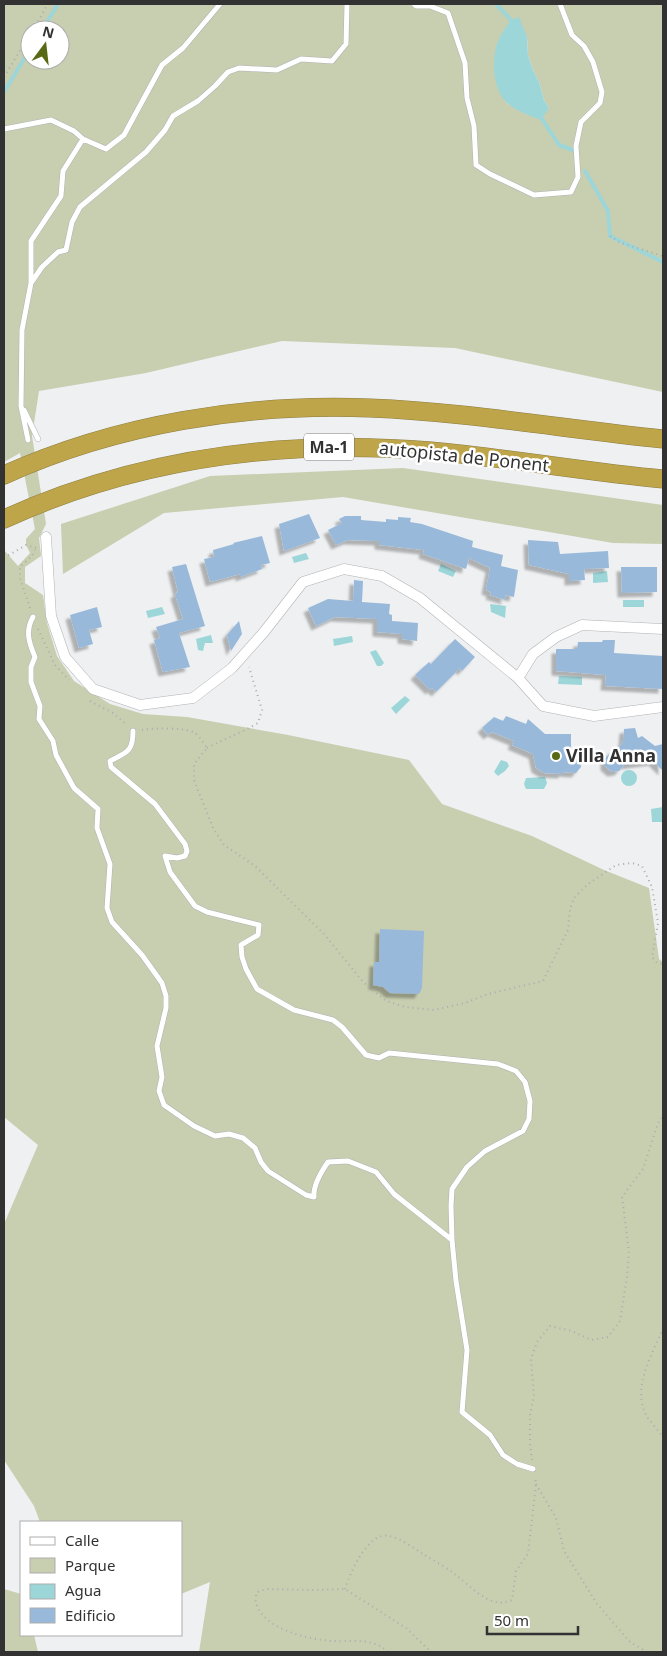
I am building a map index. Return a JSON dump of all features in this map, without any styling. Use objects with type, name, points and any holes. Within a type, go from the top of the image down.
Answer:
[{"type":"highway","name":"Ma-1","points":[[4,475],[75,448],[139,430],[204,417],[277,410],[343,407],[409,410],[663,439]]},
{"type":"highway","name":"autopista de Ponent","points":[[4,519],[48,500],[141,471],[206,458],[302,448],[366,448],[432,452],[663,479]]},
{"type":"street","points":[[46,536],[51,616],[66,658],[93,689],[140,705],[193,698],[232,668],[264,632],[303,582],[344,569],[382,576],[420,598],[518,678],[543,706],[594,716],[663,708]]},
{"type":"street","points":[[518,678],[533,654],[556,637],[582,625],[663,629]]},
{"type":"lane","points":[[4,129],[51,120],[74,131],[83,139],[106,149],[124,135],[162,65],[183,48],[220,4]]},
{"type":"lane","points":[[31,283],[42,267],[58,252],[66,250],[72,222],[80,207],[146,152],[165,130],[173,116],[198,102],[228,72],[239,68],[277,70],[300,58],[332,61],[346,44],[347,4]]},
{"type":"lane","points":[[414,4],[416,6],[430,6],[448,13],[465,63],[467,98],[474,126],[476,165],[490,174],[534,195],[571,192],[578,177],[576,146],[581,122],[600,103],[602,92],[593,62],[584,46],[572,36],[560,4]]},
{"type":"lane","points":[[28,440],[21,406],[22,330],[31,283],[31,240],[61,196],[63,171],[83,139]]},
{"type":"lane","points":[[21,406],[38,439]]},
{"type":"lane","points":[[33,617],[28,633],[28,642],[35,657],[31,667],[31,682],[40,706],[39,719],[54,741],[56,755],[74,788],[98,809],[97,828],[110,864],[107,908],[112,922],[142,955],[162,983],[166,996],[166,1008],[157,1046],[162,1077],[159,1091],[164,1105],[194,1126],[215,1136],[229,1134],[243,1138],[255,1148],[261,1162],[268,1171],[306,1195],[314,1197],[313,1191],[328,1162],[348,1161],[376,1172],[394,1194],[452,1240]]},
{"type":"lane","points":[[133,731],[133,743],[128,751],[110,761],[111,767],[155,804],[185,844],[188,851],[185,856],[177,858],[165,856],[165,860],[170,872],[195,906],[208,912],[258,926],[258,935],[241,946],[246,969],[257,989],[294,1010],[333,1020],[342,1026],[366,1055],[380,1058],[389,1053],[498,1064],[516,1071],[525,1082],[530,1101],[529,1119],[522,1131],[485,1152],[467,1167],[452,1189],[451,1206],[456,1282],[467,1350],[462,1412],[490,1435],[503,1455],[517,1464],[533,1469]]},
{"type":"path","points":[[38,20],[48,4]]},
{"type":"path","points":[[4,77],[20,51]]},
{"type":"path","points":[[610,236],[621,243],[663,256]]},
{"type":"path","points":[[36,542],[38,557],[48,569]]},
{"type":"path","points":[[4,558],[26,545],[36,548]]},
{"type":"path","points":[[36,548],[32,556],[20,567],[20,578],[33,617],[55,665],[71,682]]},
{"type":"path","points":[[245,654],[262,710],[258,723],[240,734],[223,739],[208,748],[194,764],[194,780],[213,828],[224,845],[255,866],[324,934],[363,982],[386,1002],[405,1008],[434,1010],[465,1003],[488,994],[544,981],[568,930],[570,909],[574,898],[587,885],[616,865],[632,863],[642,866],[652,887],[658,923],[652,957],[657,963],[663,964]]},
{"type":"path","points":[[86,698],[114,713],[133,731],[154,728],[195,733],[208,748]]},
{"type":"path","points":[[345,1588],[350,1573],[368,1544],[379,1537],[388,1535],[405,1543],[455,1574],[484,1598],[504,1604],[512,1600],[516,1571],[528,1554],[536,1484],[530,1442],[530,1415],[534,1396],[531,1359],[537,1342],[550,1326],[572,1331],[591,1340],[608,1337],[620,1321],[629,1252],[622,1197],[643,1169],[658,1122],[663,1116]]},
{"type":"path","points":[[663,1328],[641,1384],[640,1398],[648,1417],[663,1437]]},
{"type":"path","points":[[536,1484],[556,1518],[564,1551],[597,1604],[630,1642],[648,1652]]},
{"type":"path","points":[[388,1652],[383,1648],[361,1640],[333,1641],[310,1638],[283,1630],[266,1620],[255,1603],[257,1592],[266,1589],[312,1590],[345,1588],[406,1628],[431,1652]]},
{"type":"green space","points":[[4,4],[663,4],[663,392],[455,348],[282,341],[146,373],[39,391],[32,436],[46,524],[39,538],[41,556],[25,567],[25,583],[43,595],[47,623],[57,656],[74,681],[110,704],[143,714],[187,717],[288,735],[409,760],[442,804],[532,836],[604,870],[649,888],[659,959],[663,962],[663,1652],[199,1652],[210,1582],[182,1594],[182,1521],[40,1521],[34,1506],[4,1460],[4,1224],[38,1145],[4,1117],[4,550],[18,566],[30,553],[26,545],[26,539],[35,529],[20,453],[4,462]],"holes":[[[511,20],[527,37],[528,55],[544,100],[549,108],[526,114],[508,104],[503,98],[496,47]]]},
{"type":"green space","points":[[403,468],[663,505],[663,544],[613,543],[343,497],[164,513],[63,574],[61,524],[210,476]]},
{"type":"green space","points":[[4,1589],[20,1594],[20,1636],[34,1636],[38,1652],[4,1652]]},
{"type":"water","points":[[519,17],[527,37],[528,55],[544,100],[549,108],[541,120],[519,111],[507,103],[496,84],[494,61],[496,47],[502,33],[511,20]]},
{"type":"water","points":[[306,553],[309,559],[294,563],[292,557]]},
{"type":"water","points":[[441,564],[456,571],[453,577],[438,571]]},
{"type":"water","points":[[607,571],[608,582],[593,583],[593,573]]},
{"type":"water","points":[[623,600],[644,600],[644,607],[623,607]]},
{"type":"water","points":[[490,604],[506,606],[505,618],[491,612]]},
{"type":"water","points":[[162,607],[165,614],[148,618],[146,611]]},
{"type":"water","points":[[211,635],[213,643],[205,643],[203,651],[198,650],[196,639]]},
{"type":"water","points":[[352,636],[353,642],[334,646],[333,639]]},
{"type":"water","points":[[376,650],[384,663],[381,666],[377,666],[370,652]]},
{"type":"water","points":[[559,676],[582,677],[582,685],[558,684]]},
{"type":"water","points":[[405,696],[410,700],[396,714],[391,708]]},
{"type":"water","points":[[501,760],[507,762],[509,766],[498,776],[494,772]]},
{"type":"water","points":[[626,770],[632,770],[637,775],[635,784],[626,786],[621,781],[621,775]]},
{"type":"water","points":[[545,777],[547,783],[544,789],[526,789],[524,784],[526,778]]},
{"type":"water","points":[[663,807],[663,822],[652,822],[651,809]]},
{"type":"building","points":[[309,514],[320,538],[284,551],[279,524]]},
{"type":"building","points":[[345,516],[361,516],[361,520],[386,522],[386,519],[398,520],[398,517],[411,518],[410,522],[422,524],[473,541],[472,547],[503,555],[501,566],[518,570],[514,597],[505,595],[506,600],[490,595],[491,592],[486,590],[490,568],[469,558],[466,569],[423,554],[424,550],[379,545],[379,541],[348,540],[336,545],[328,530],[342,523],[339,519]]},
{"type":"building","points":[[262,536],[270,563],[261,565],[262,569],[240,577],[240,574],[210,582],[204,559],[214,557],[213,550]]},
{"type":"building","points":[[528,540],[558,542],[560,554],[608,551],[609,568],[584,569],[585,580],[569,581],[569,574],[529,565]]},
{"type":"building","points":[[186,564],[205,626],[179,633],[190,667],[163,672],[154,640],[160,638],[156,627],[183,619],[175,594],[178,592],[172,567]]},
{"type":"building","points":[[621,567],[657,567],[657,592],[622,593]]},
{"type":"building","points":[[354,580],[363,581],[362,602],[390,604],[389,614],[392,615],[392,621],[418,623],[417,641],[402,639],[402,634],[377,632],[377,619],[335,617],[316,626],[308,608],[328,599],[353,601]]},
{"type":"building","points":[[97,607],[102,627],[89,630],[93,644],[79,648],[70,615]]},
{"type":"building","points":[[239,621],[242,634],[231,651],[227,635]]},
{"type":"building","points":[[455,639],[475,657],[462,671],[460,668],[436,692],[432,688],[430,690],[415,675],[429,662],[431,664]]},
{"type":"building","points":[[603,640],[615,640],[614,653],[663,656],[663,689],[605,686],[606,675],[556,671],[556,649],[577,649],[578,642],[602,642]]},
{"type":"building","points":[[506,716],[526,724],[528,719],[545,734],[571,734],[571,752],[576,752],[580,758],[581,767],[576,773],[544,773],[536,768],[533,754],[512,745],[514,741],[492,732],[488,735],[482,728],[494,717],[503,721]]},
{"type":"building","points":[[635,728],[638,738],[642,736],[655,746],[663,744],[663,771],[653,761],[624,765],[619,771],[612,772],[605,766],[605,758],[614,749],[617,752],[623,741],[624,729]]},
{"type":"building","points":[[380,929],[424,931],[422,988],[419,994],[390,993],[383,987],[373,985],[374,962],[379,962]]},
{"type":"waterway","points":[[48,20],[58,4]]},
{"type":"waterway","points":[[496,4],[512,23]]},
{"type":"waterway","points":[[4,92],[20,66]]},
{"type":"waterway","points":[[540,116],[559,145],[573,150]]},
{"type":"waterway","points":[[585,171],[608,211],[610,236],[663,262]]},
{"type":"place","name":"Villa Anna","points":[[556,756]]}]
